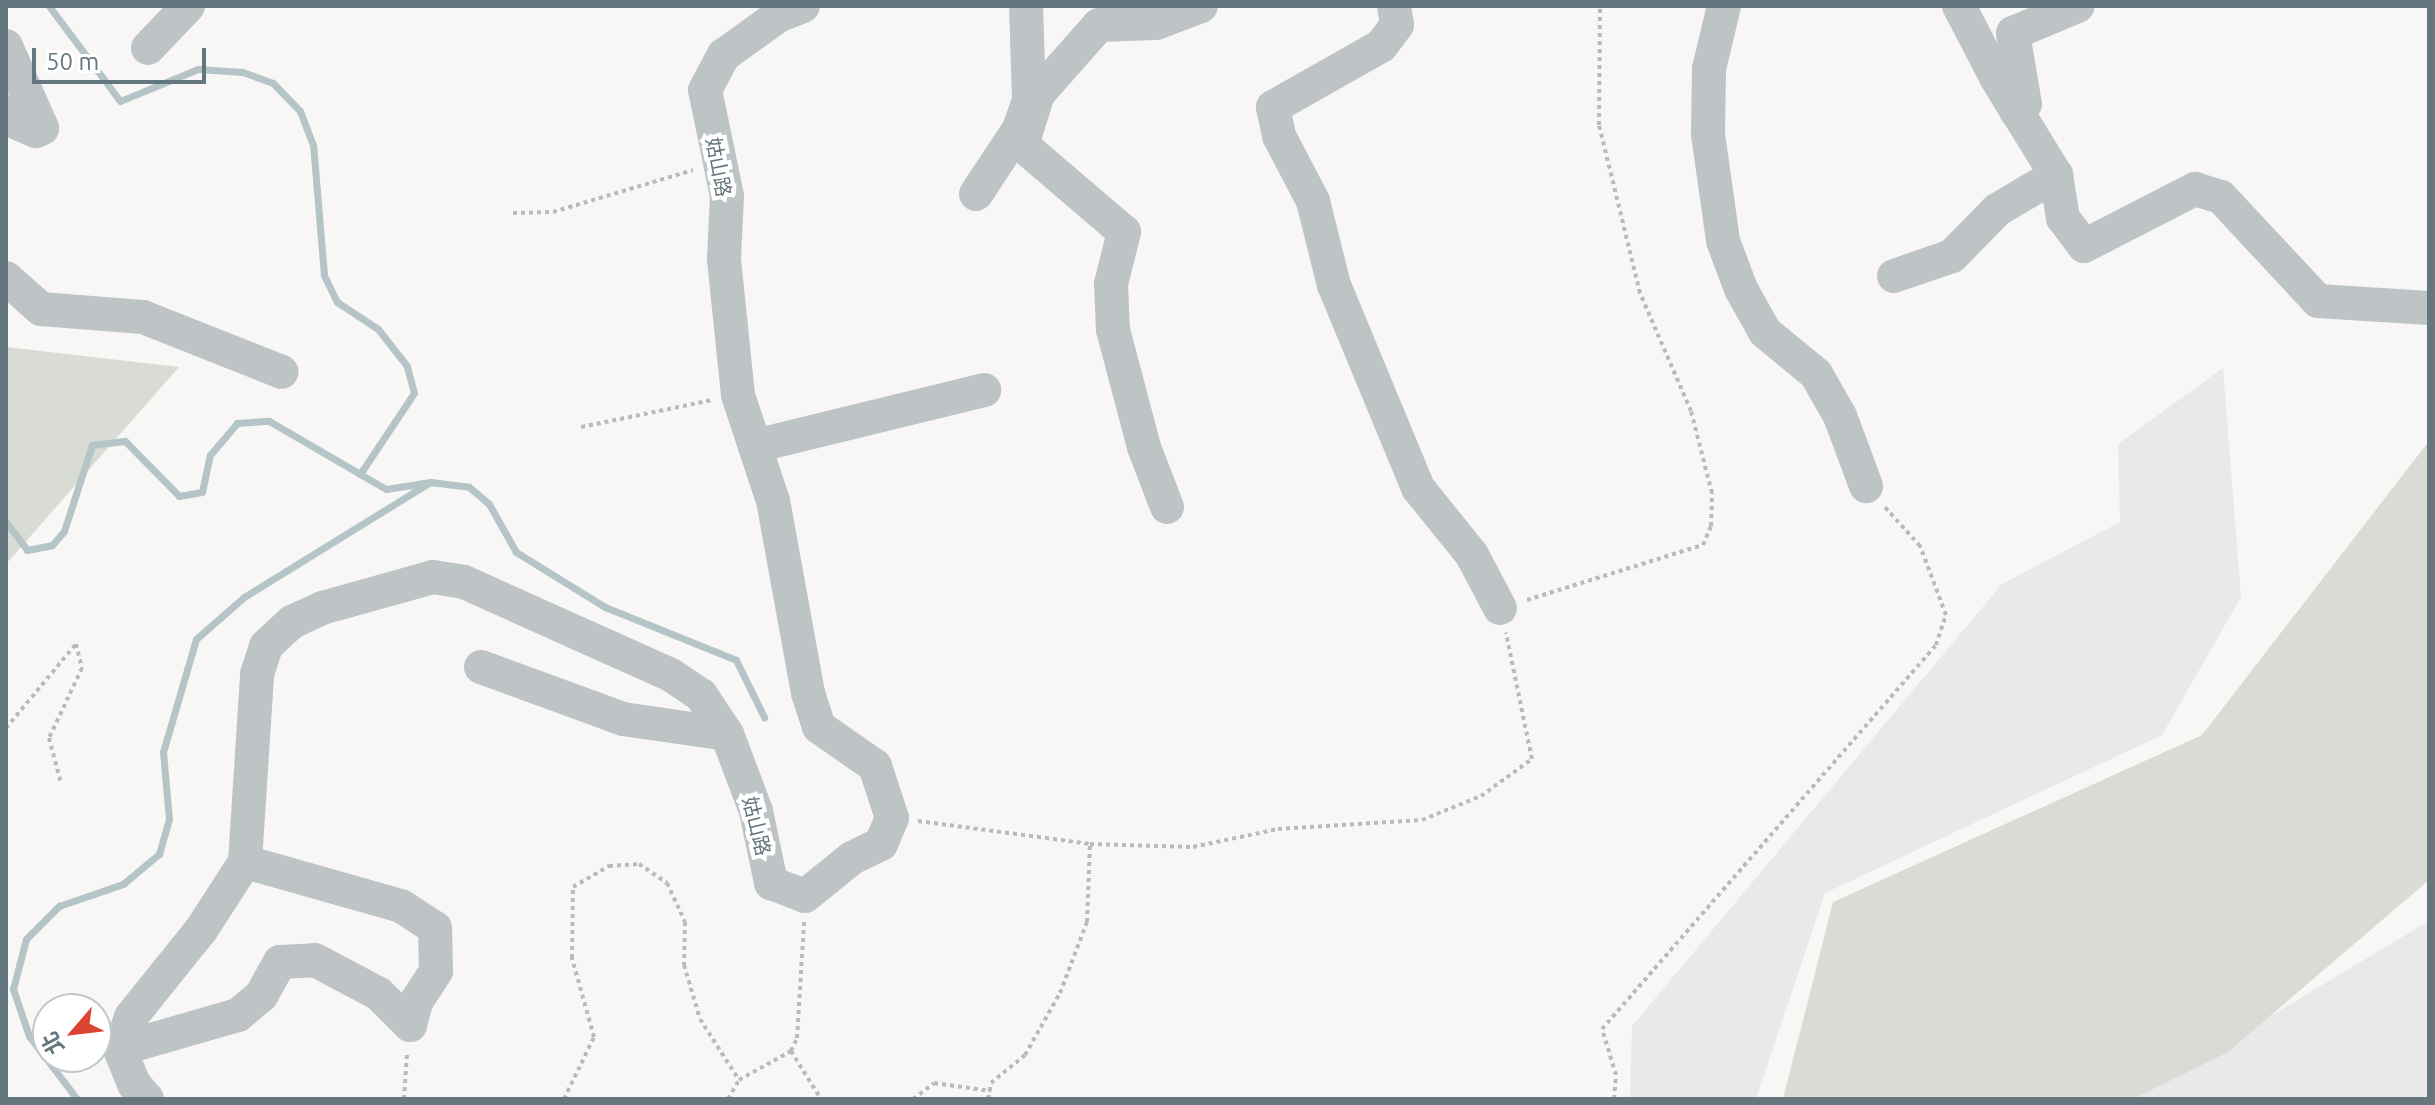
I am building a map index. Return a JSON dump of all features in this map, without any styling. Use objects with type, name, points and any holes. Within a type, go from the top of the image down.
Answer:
[{"type":"street","points":[[148,48],[188,6]]},
{"type":"street","name":"姑山路","points":[[803,6],[778,16],[724,55],[705,90],[727,196],[725,285],[738,395],[773,501],[798,651],[819,727],[875,766],[892,818]]},
{"type":"street","points":[[976,194],[1019,129],[1029,100],[1026,6]]},
{"type":"street","points":[[1167,507],[1144,447],[1113,330],[1111,284],[1124,232],[1022,145],[1038,94],[1099,25],[1156,23],[1201,6]]},
{"type":"street","points":[[1394,6],[1397,25],[1381,46],[1273,107],[1279,136],[1313,201],[1334,285],[1418,488],[1472,555],[1500,608]]},
{"type":"street","points":[[1724,6],[1709,69],[1708,134],[1723,241],[1741,289],[1765,332],[1816,374],[1840,416],[1866,486]]},
{"type":"street","points":[[1959,6],[2015,111],[2056,175],[2063,218],[2084,246],[2195,189],[2221,197],[2318,301],[2429,308]]},
{"type":"street","points":[[2015,111],[2025,104],[2013,33],[2078,6]]},
{"type":"street","points":[[6,46],[42,128],[36,131],[10,120],[6,112]]},
{"type":"street","points":[[1894,276],[1952,256],[1997,210],[2056,175]]},
{"type":"street","points":[[6,278],[41,309],[143,317],[282,372]]},
{"type":"street","points":[[755,446],[984,390]]},
{"type":"street","name":"姑山路","points":[[120,1049],[131,1017],[201,930],[245,862],[257,674],[266,646],[292,622],[322,608],[433,577],[464,582],[671,675],[701,695],[727,734],[756,811],[771,883],[805,896]]},
{"type":"street","points":[[481,667],[623,719],[727,734]]},
{"type":"street","points":[[805,896],[852,858],[881,844],[892,818]]},
{"type":"street","points":[[245,862],[401,906],[435,928],[436,971],[416,1002],[410,1025]]},
{"type":"street","points":[[147,1099],[134,1084],[120,1049],[238,1015],[261,996],[280,962],[315,960],[379,994],[410,1025]]},
{"type":"path","points":[[892,818],[1090,844],[1193,847],[1278,829],[1422,820],[1481,796],[1532,759],[1500,608],[1703,545],[1711,526],[1712,493],[1691,411],[1640,293],[1599,125],[1600,6]]},
{"type":"path","points":[[513,213],[553,212],[719,162]]},
{"type":"path","points":[[581,427],[738,395]]},
{"type":"path","points":[[1614,1099],[1616,1075],[1602,1029],[1936,645],[1946,615],[1920,546],[1866,486]]},
{"type":"path","points":[[6,728],[76,644],[82,668],[49,738],[61,783]]},
{"type":"path","points":[[988,1099],[991,1083],[1025,1055],[1060,993],[1087,922],[1090,844]]},
{"type":"path","points":[[564,1099],[594,1037],[572,958],[573,887],[609,866],[639,864],[667,883],[685,922],[684,965],[700,1019],[739,1080]]},
{"type":"path","points":[[805,896],[802,1006],[791,1051],[821,1099]]},
{"type":"path","points":[[404,1099],[410,1025]]},
{"type":"path","points":[[728,1099],[739,1080],[791,1051]]},
{"type":"path","points":[[913,1099],[934,1083],[990,1091]]},
{"type":"shaded area","points":[[6,347],[179,367],[6,564]]},
{"type":"shaded area","points":[[2223,368],[2241,597],[2162,735],[1825,893],[1756,1099],[1630,1099],[1632,1026],[2002,584],[2120,522],[2118,444]]},
{"type":"shaded area","points":[[2429,441],[2429,880],[2228,1052],[2133,1099],[1783,1099],[1833,902],[2202,735]]},
{"type":"shaded area","points":[[2429,921],[2429,1099],[2132,1099]]},
{"type":"waterway","points":[[6,522],[27,550],[52,545],[64,531],[92,445],[125,441],[179,496],[202,492],[210,455],[237,423],[269,421],[360,474],[414,393],[407,366],[378,329],[337,302],[324,275],[313,145],[300,111],[273,83],[242,72],[198,69],[120,101],[49,6]]},
{"type":"waterway","points":[[360,474],[386,489],[430,482],[469,487],[489,504],[516,552],[605,607],[736,660],[764,717]]},
{"type":"waterway","points":[[77,1099],[29,1036],[13,989],[26,939],[59,906],[123,884],[159,854],[169,819],[163,752],[196,639],[244,597],[430,482]]}]
